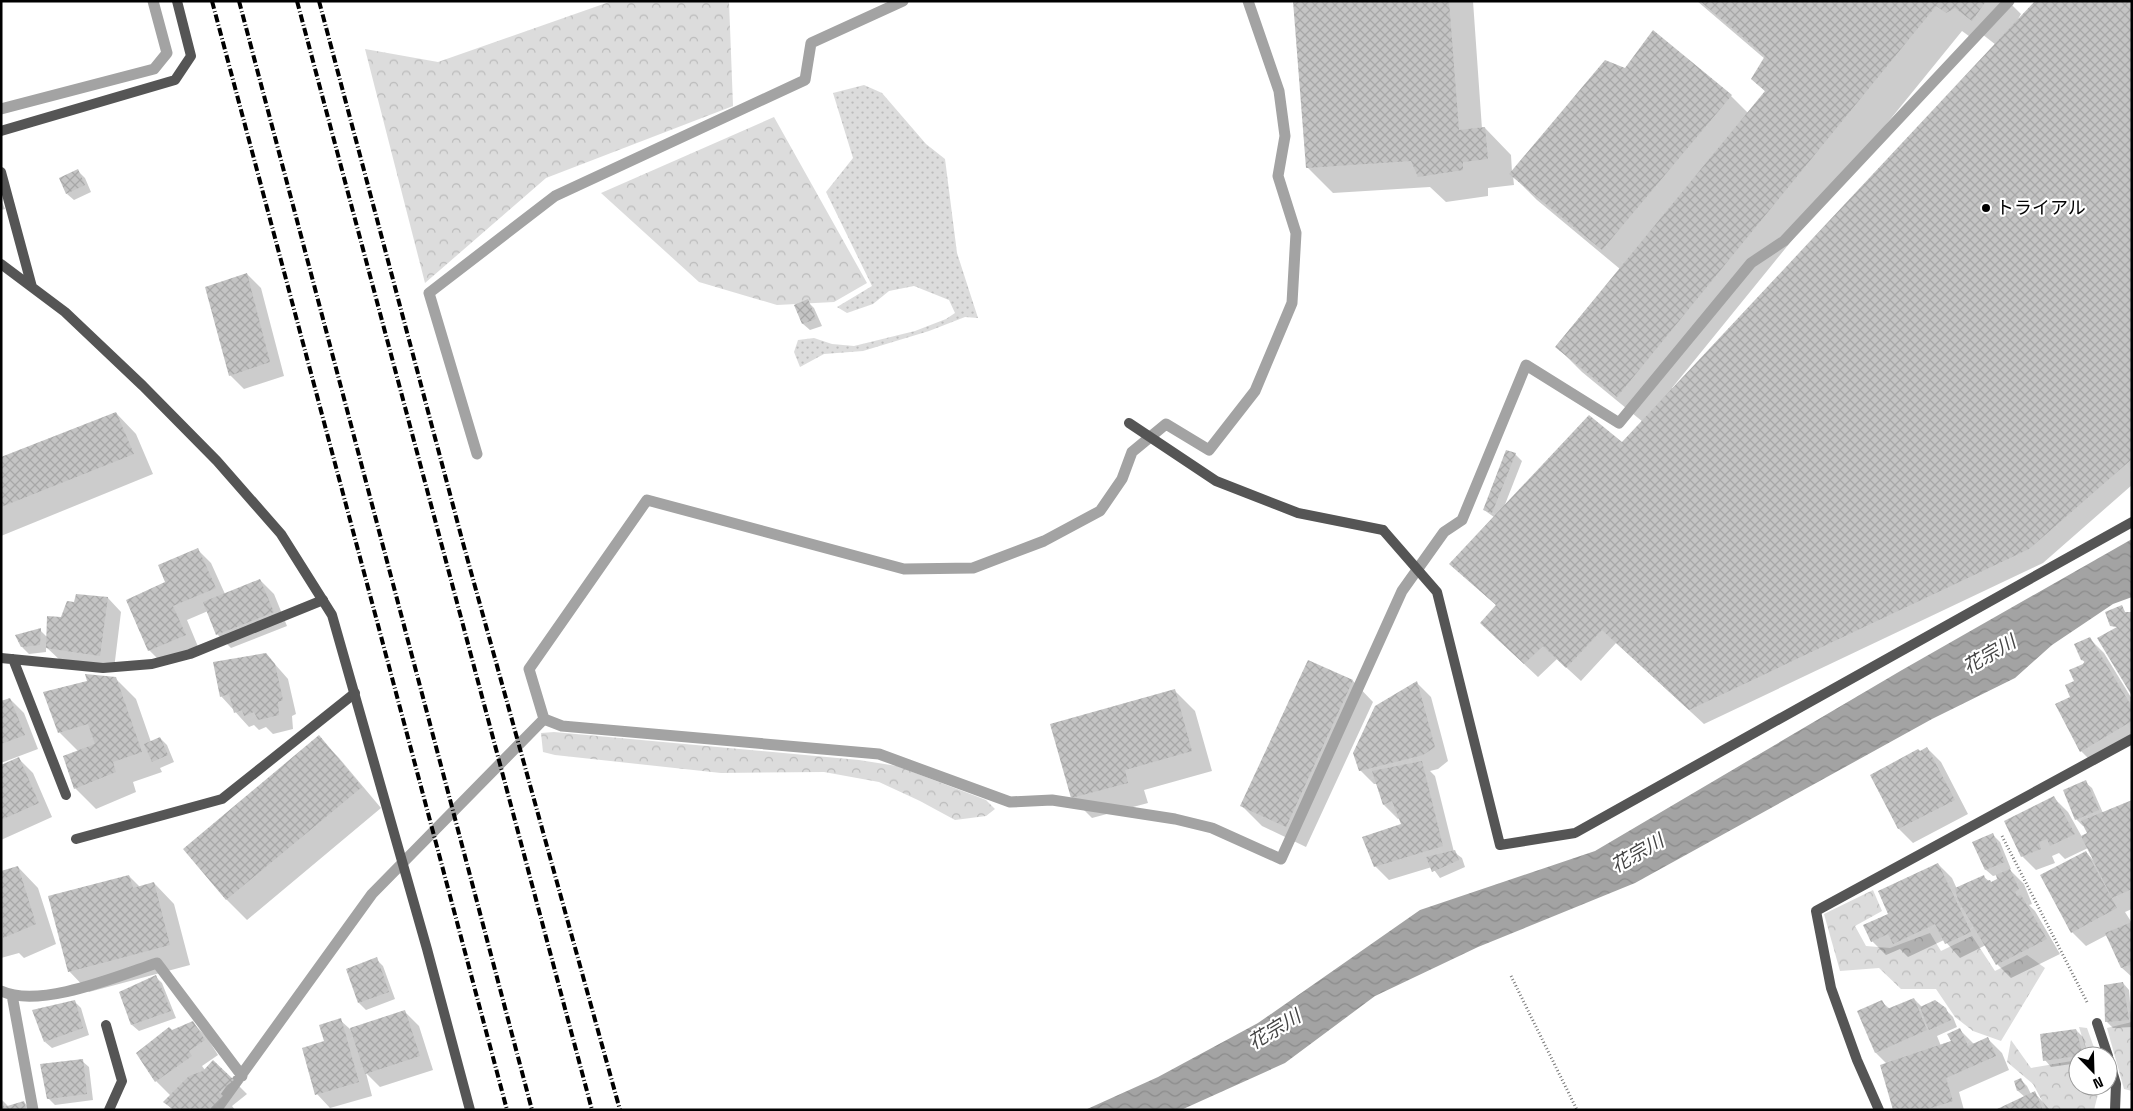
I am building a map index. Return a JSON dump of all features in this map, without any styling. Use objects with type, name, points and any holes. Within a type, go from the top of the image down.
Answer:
[{"type":"street","points":[[1,131],[175,80],[191,56],[177,1]]},
{"type":"street","points":[[1,172],[32,286]]},
{"type":"street","points":[[1,264],[66,312],[143,386],[217,462],[281,534],[332,615],[427,949],[470,1110]]},
{"type":"street","points":[[1129,423],[1216,481],[1298,513],[1383,530],[1437,592],[1500,845],[1575,833],[2132,522]]},
{"type":"street","points":[[1,658],[103,668],[152,664],[190,654],[323,600]]},
{"type":"street","points":[[13,659],[66,795]]},
{"type":"street","points":[[76,839],[222,799],[355,693]]},
{"type":"street","points":[[1879,1110],[1857,1060],[1831,988],[1816,911],[2132,740]]},
{"type":"street","points":[[2097,1023],[2104,1046]]},
{"type":"street","points":[[106,1025],[122,1081],[109,1110]]},
{"type":"street","points":[[2115,1110],[2116,1096]]},
{"type":"path","points":[[1991,816],[2097,1023]]},
{"type":"path","points":[[1511,976],[1576,1110]]},
{"type":"green space","points":[[612,1],[729,1],[733,106],[546,178],[425,283],[365,49],[438,62]]},
{"type":"green space","points":[[864,85],[882,93],[926,144],[945,159],[957,253],[978,318],[965,317],[929,331],[863,351],[824,354],[800,367],[794,352],[798,340],[814,338],[832,344],[854,346],[915,331],[946,319],[955,313],[949,300],[914,286],[889,291],[873,304],[847,313],[837,307],[872,286],[826,192],[853,158],[833,93]]},
{"type":"green space","points":[[774,117],[867,283],[834,302],[777,305],[699,282],[601,193]]},
{"type":"green space","points":[[554,732],[859,760],[897,766],[986,800],[995,809],[986,816],[955,820],[879,782],[824,772],[721,773],[555,755],[543,752],[541,733]]},
{"type":"green space","points":[[1873,890],[1882,911],[1855,926],[1866,946],[1890,948],[1930,933],[1941,951],[1972,936],[1995,971],[2027,955],[2045,968],[2001,1041],[1973,1031],[1955,1017],[1936,989],[1901,989],[1879,968],[1840,971],[1824,914]]},
{"type":"green space","points":[[2132,1022],[2132,1091],[2124,1089],[2118,1067],[2118,1046],[2112,1046],[2107,1028]]},
{"type":"green space","points":[[2079,1027],[2087,1028],[2093,1046],[2085,1046]]},
{"type":"green space","points":[[2011,1040],[2031,1068],[2068,1062],[2068,1096],[2098,1096],[2094,1110],[2047,1110],[2033,1084],[2007,1062]]},
{"type":"water","name":"花宗川","points":[[2132,539],[2132,597],[2113,604],[2052,645],[2015,678],[1932,719],[1635,883],[1478,947],[1375,996],[1285,1063],[1181,1110],[1085,1110],[1158,1077],[1258,1023],[1420,910],[1595,851],[1902,670]]},
{"type":"building","points":[[1293,1],[1449,1],[1459,130],[1485,127],[1488,159],[1463,162],[1463,170],[1418,177],[1411,161],[1306,168]]},
{"type":"building","points":[[1700,1],[1986,1],[1972,21],[1955,8],[1946,13],[1936,6],[1617,397],[1555,347],[1765,91],[1751,79],[1765,56]]},
{"type":"building","name":"トライアル","points":[[2035,1],[2132,1],[2132,459],[2029,549],[1689,710],[1602,630],[1566,668],[1543,646],[1524,664],[1480,623],[1496,605],[1449,564],[1589,415],[1622,442]]},
{"type":"building","points":[[1653,30],[1732,95],[1602,250],[1509,174],[1605,60],[1625,68]]},
{"type":"building","points":[[78,169],[85,185],[66,194],[59,178]]},
{"type":"building","points":[[247,273],[270,362],[229,376],[205,287]]},
{"type":"building","points":[[808,299],[816,319],[802,324],[794,305]]},
{"type":"building","points":[[116,412],[134,454],[1,507],[1,457]]},
{"type":"building","points":[[1506,450],[1516,453],[1492,513],[1483,510]]},
{"type":"building","points":[[198,548],[216,588],[173,606],[186,635],[148,651],[126,600],[165,582],[158,565]]},
{"type":"building","points":[[260,579],[274,612],[216,635],[203,602]]},
{"type":"building","points":[[76,594],[108,597],[100,656],[46,648],[47,616],[61,617],[67,601],[74,602]]},
{"type":"building","points":[[2122,605],[2125,612],[2132,612],[2132,696],[2097,638],[2117,627],[2110,626],[2105,612]]},
{"type":"building","points":[[41,628],[40,645],[21,647],[15,635]]},
{"type":"building","points":[[2090,637],[2132,707],[2132,721],[2080,752],[2055,704],[2070,697],[2065,685],[2074,681],[2069,670],[2083,664],[2085,661],[2081,660],[2074,644]]},
{"type":"building","points":[[266,653],[275,664],[283,700],[278,702],[279,715],[258,720],[254,712],[244,716],[242,710],[234,713],[229,694],[220,697],[213,662]]},
{"type":"building","points":[[1308,660],[1353,680],[1286,827],[1240,806]]},
{"type":"building","points":[[85,674],[116,677],[142,752],[113,762],[116,772],[74,789],[63,756],[95,744],[88,724],[58,733],[43,692],[87,681]]},
{"type":"building","points":[[1417,681],[1435,747],[1423,755],[1359,771],[1353,753],[1375,706]]},
{"type":"building","points":[[1175,689],[1192,751],[1125,770],[1128,783],[1071,798],[1050,724]]},
{"type":"building","points":[[10,698],[25,735],[1,744],[1,701]]},
{"type":"building","points":[[319,735],[362,787],[226,900],[183,849]]},
{"type":"building","points":[[160,737],[168,755],[152,762],[144,744]]},
{"type":"building","points":[[1927,747],[1955,800],[1898,829],[1870,775],[1918,749],[1920,751]]},
{"type":"building","points":[[19,757],[39,803],[1,820],[1,765]]},
{"type":"building","points":[[1422,761],[1443,846],[1374,867],[1362,837],[1401,824],[1392,801],[1383,805],[1372,771]]},
{"type":"building","points":[[2086,780],[2099,810],[2075,820],[2063,790]]},
{"type":"building","points":[[2054,796],[2075,834],[2050,846],[2047,839],[2039,842],[2041,849],[2021,857],[2004,821]]},
{"type":"building","points":[[2132,800],[2132,889],[2112,898],[2081,836],[2087,833],[2081,821]]},
{"type":"building","points":[[1993,833],[2005,862],[1985,870],[1972,842]]},
{"type":"building","points":[[1455,850],[1459,860],[1432,872],[1426,857]]},
{"type":"building","points":[[2086,851],[2117,908],[2071,933],[2040,875]]},
{"type":"building","points":[[1938,863],[1971,932],[1945,944],[1935,924],[1893,944],[1888,934],[1871,942],[1863,925],[1888,914],[1878,891]]},
{"type":"building","points":[[18,866],[36,924],[3,938],[1,871]]},
{"type":"building","points":[[2010,869],[2019,889],[2015,892],[2017,896],[2021,895],[2047,939],[1996,965],[1958,900],[1955,888],[1984,875],[1986,881],[1990,880],[1991,882],[1997,879],[1996,875]]},
{"type":"building","points":[[129,875],[133,888],[154,882],[170,945],[68,972],[48,896]]},
{"type":"building","points":[[2132,922],[2132,964],[2121,968],[2105,933]]},
{"type":"building","points":[[377,957],[389,992],[358,1003],[346,969]]},
{"type":"building","points":[[156,975],[171,1011],[131,1025],[119,992]]},
{"type":"building","points":[[2123,982],[2129,1020],[2105,1022],[2104,985]]},
{"type":"building","points":[[1914,998],[1927,1030],[1875,1053],[1857,1011],[1882,1000],[1887,1009]]},
{"type":"building","points":[[75,1000],[83,1028],[44,1042],[32,1010]]},
{"type":"building","points":[[1935,1000],[1946,1008],[1951,1020],[1929,1030],[1920,1007]]},
{"type":"building","points":[[405,1010],[420,1056],[365,1074],[350,1028]]},
{"type":"building","points":[[341,1018],[359,1082],[315,1095],[302,1048],[324,1041],[319,1025]]},
{"type":"building","points":[[193,1021],[205,1040],[189,1051],[192,1056],[155,1082],[136,1053],[169,1027],[172,1030]]},
{"type":"building","points":[[1960,1028],[1968,1046],[1988,1037],[1996,1056],[1946,1078],[1953,1101],[1925,1110],[1893,1110],[1880,1065],[1951,1041],[1947,1034]]},
{"type":"building","points":[[2076,1029],[2081,1046],[2068,1046],[2068,1057],[2043,1061],[2040,1034]]},
{"type":"building","points":[[83,1059],[87,1094],[47,1099],[40,1064]]},
{"type":"building","points":[[213,1060],[234,1080],[219,1092],[223,1096],[209,1110],[174,1110],[163,1102],[189,1076],[203,1071]]},
{"type":"building","points":[[2021,1078],[2026,1088],[2017,1091],[2014,1081]]},
{"type":"building","points":[[2035,1091],[2043,1110],[1995,1110]]},
{"type":"building","points":[[1,1099],[4,1107],[24,1101],[26,1110],[1,1110]]},
{"type":"waterway","points":[[1,109],[154,69],[167,53],[153,1]]},
{"type":"waterway","points":[[477,454],[429,293],[555,196],[805,80],[811,43],[903,1]]},
{"type":"waterway","points":[[544,719],[529,669],[647,500],[904,569],[973,568],[1044,541],[1100,511],[1122,479],[1132,452],[1166,424],[1209,450],[1255,391],[1292,303],[1296,233],[1278,176],[1285,136],[1279,91],[1248,1]]},
{"type":"waterway","points":[[544,719],[562,726],[879,754],[1010,802],[1052,800],[1175,819],[1212,828],[1281,859],[1402,591],[1444,532],[1462,520],[1526,365],[1619,423],[1751,263],[1784,241],[2009,1]]},
{"type":"waterway","points":[[216,1110],[372,894],[544,719]]},
{"type":"waterway","points":[[1,991],[17,995],[36,996],[57,993],[79,989],[157,963],[242,1076]]},
{"type":"waterway","points":[[12,995],[33,1110]]},
{"type":"railway","points":[[212,1],[507,1110]]},
{"type":"railway","points":[[239,1],[532,1110]]},
{"type":"railway","points":[[297,1],[592,1110]]},
{"type":"railway","points":[[319,1],[463,543],[620,1110]]},
{"type":"place","name":"トライアル","points":[[1986,208]]}]
